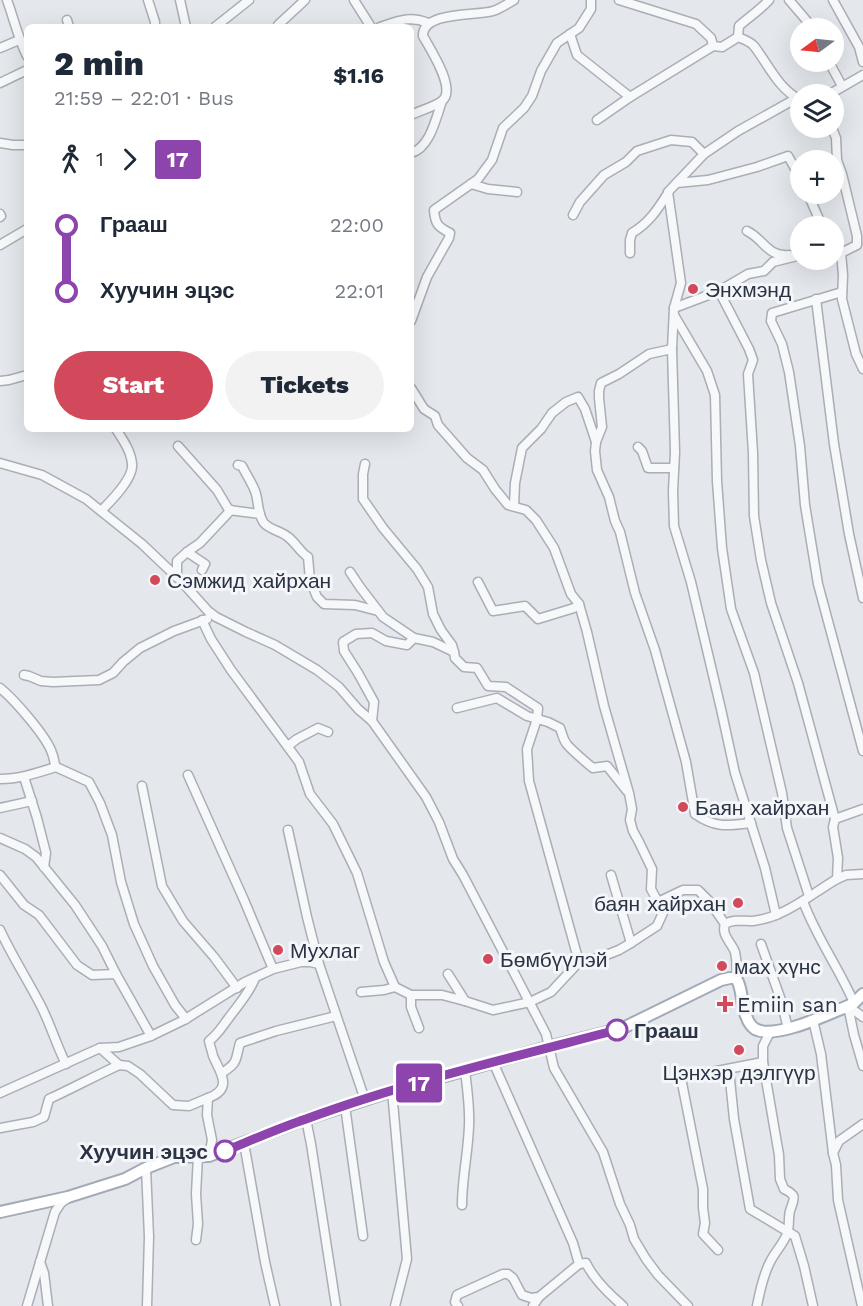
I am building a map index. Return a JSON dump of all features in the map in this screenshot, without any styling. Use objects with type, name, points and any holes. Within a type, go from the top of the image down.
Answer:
[{"type":"main road","points":[[0,1212],[68,1197],[125,1179],[174,1157],[204,1156],[392,1091],[622,1028],[721,980],[736,978],[748,1021],[755,1029],[770,1032],[788,1029],[851,1005],[863,994]]},
{"type":"street","points":[[7,0],[24,50]]},
{"type":"street","points":[[148,0],[154,24]]},
{"type":"street","points":[[180,0],[185,24]]},
{"type":"street","points":[[219,24],[249,0]]},
{"type":"street","points":[[280,24],[305,0]]},
{"type":"street","points":[[354,0],[368,24]]},
{"type":"street","points":[[414,153],[418,152],[429,136],[446,95],[447,86],[423,36],[428,23],[456,15],[476,15],[495,11],[514,0]]},
{"type":"street","points":[[414,313],[427,277],[450,233],[434,221],[434,210],[478,179],[492,160],[503,128],[524,108],[532,96],[541,71],[558,43],[579,28],[591,9],[591,0]]},
{"type":"street","points":[[619,0],[696,24],[711,38],[713,46]]},
{"type":"street","points":[[738,37],[739,26],[769,0]]},
{"type":"street","points":[[789,0],[804,18]]},
{"type":"street","points":[[833,0],[859,48],[863,61]]},
{"type":"street","points":[[390,24],[418,18],[428,23]]},
{"type":"street","points":[[570,34],[577,55],[630,97]]},
{"type":"street","points":[[597,120],[713,46],[722,47],[738,37]]},
{"type":"street","points":[[738,37],[754,45],[785,89],[790,93]]},
{"type":"street","points":[[0,48],[19,40]]},
{"type":"street","points":[[0,83],[24,71]]},
{"type":"street","points":[[844,85],[863,75]]},
{"type":"street","points":[[414,114],[442,101]]},
{"type":"street","points":[[630,252],[632,233],[642,227],[657,212],[668,192],[704,154],[738,131],[790,104]]},
{"type":"street","points":[[836,138],[837,159],[853,216],[857,236],[856,245],[863,254]]},
{"type":"street","points":[[573,215],[580,202],[604,175],[626,162],[637,151],[671,140],[692,142],[704,154]]},
{"type":"street","points":[[0,143],[24,145]]},
{"type":"street","points":[[677,183],[708,180],[788,156],[790,160]]},
{"type":"street","points":[[471,184],[488,189],[517,192]]},
{"type":"street","points":[[668,192],[681,283],[674,311],[672,349],[675,452],[674,526],[693,593],[735,773],[765,868],[776,915]]},
{"type":"street","points":[[0,245],[24,231]]},
{"type":"street","points":[[747,231],[755,235],[772,253],[790,255]]},
{"type":"street","points":[[844,250],[856,245]]},
{"type":"street","points":[[674,311],[719,291],[748,274],[764,271],[773,262],[790,258]]},
{"type":"street","points":[[842,270],[842,299],[856,354],[863,369]]},
{"type":"street","points":[[719,291],[753,360],[748,374],[748,391],[753,453],[754,516],[761,560],[771,603],[798,683],[835,819],[833,827],[838,858],[837,879]]},
{"type":"street","points":[[842,291],[772,313],[771,321],[782,344],[789,372],[800,446],[805,505],[818,584],[863,751]]},
{"type":"street","points":[[816,299],[834,444],[849,534],[863,598]]},
{"type":"street","points":[[674,311],[707,371],[715,395],[717,481],[722,548],[731,609],[754,673],[782,793],[787,828],[810,920],[845,981],[851,1005],[854,1035],[863,1066]]},
{"type":"street","points":[[672,349],[649,354],[601,383],[599,398],[602,428],[596,441],[595,451],[598,474],[609,497],[635,593],[655,650],[686,762],[695,814],[705,821],[726,826],[751,823]]},
{"type":"street","points":[[0,381],[24,376]]},
{"type":"street","points":[[414,393],[424,409],[435,416],[438,424],[467,458],[483,470],[508,505],[526,510],[536,520],[554,548],[570,594],[579,604],[604,706],[629,793],[632,809],[630,820],[652,869],[651,889],[658,902],[683,890],[698,890],[725,924]]},
{"type":"street","points":[[514,506],[515,483],[522,448],[541,429],[552,413],[566,402],[578,397],[585,409],[596,441]]},
{"type":"street","points":[[101,511],[128,479],[133,467],[130,452],[118,432]]},
{"type":"street","points":[[178,446],[217,490],[229,510],[260,514]]},
{"type":"street","points":[[638,447],[648,468],[674,468]]},
{"type":"street","points":[[0,463],[42,475],[86,499],[142,544],[208,611],[275,645],[317,670],[339,687],[372,721],[426,797],[439,822],[453,859],[546,1034],[554,1068],[603,1152],[634,1239],[658,1275],[688,1306]]},
{"type":"street","points":[[365,464],[363,499],[383,528],[417,569],[428,587],[433,614],[452,645],[455,658],[464,667],[477,668],[488,686],[506,687],[538,708],[537,719],[527,749],[529,781],[579,962]]},
{"type":"street","points":[[238,465],[242,466],[251,482],[264,523],[287,536],[301,553],[308,557],[310,580],[316,597],[324,604],[356,605],[378,610]]},
{"type":"street","points":[[177,577],[177,561],[200,543],[231,510]]},
{"type":"street","points":[[187,552],[205,564],[202,570]]},
{"type":"street","points":[[350,572],[383,616],[414,638],[433,642],[454,652]]},
{"type":"street","points":[[478,582],[493,611],[525,606],[538,620],[574,608],[579,604]]},
{"type":"street","points":[[24,675],[52,682],[99,680],[113,673],[140,648],[174,631],[216,617]]},
{"type":"street","points":[[202,620],[226,662],[299,762],[310,794],[333,824],[357,873],[384,962],[395,987],[411,995],[442,995],[493,1010],[530,1002],[551,992],[579,962],[601,957],[631,943],[657,926],[670,897]]},
{"type":"street","points":[[372,721],[374,702],[344,651],[343,642],[356,633],[372,633],[387,641],[407,645],[414,638]]},
{"type":"street","points":[[0,688],[41,734],[52,751],[56,767]]},
{"type":"street","points":[[457,708],[497,698],[527,717],[548,722],[560,728],[566,744],[593,768],[607,766],[629,793]]},
{"type":"street","points":[[288,746],[318,728],[328,732]]},
{"type":"street","points":[[0,778],[24,777],[56,767],[89,782],[112,835],[121,882],[134,924],[153,966],[175,1005],[186,1019]]},
{"type":"street","points":[[188,775],[273,969]]},
{"type":"street","points":[[24,777],[46,853],[44,867]]},
{"type":"street","points":[[142,786],[162,886],[183,921],[237,988]]},
{"type":"street","points":[[0,808],[32,801]]},
{"type":"street","points":[[835,819],[863,809]]},
{"type":"street","points":[[288,830],[319,964],[365,1100]]},
{"type":"street","points":[[0,838],[25,849],[36,857],[75,905],[102,946],[151,1036]]},
{"type":"street","points":[[736,978],[736,956],[723,929],[725,924],[731,921],[758,920],[776,915],[837,879],[846,875],[863,874]]},
{"type":"street","points":[[0,875],[24,905],[39,915],[78,965],[92,975],[116,974]]},
{"type":"street","points":[[611,875],[631,943]]},
{"type":"street","points":[[0,930],[41,1005],[66,1064]]},
{"type":"street","points":[[761,944],[781,1000],[788,1029]]},
{"type":"street","points":[[1,1089],[100,1048],[119,1047],[151,1036],[186,1019],[273,969],[301,962],[319,964]]},
{"type":"street","points":[[448,974],[465,1001]]},
{"type":"street","points":[[0,1128],[33,1122],[44,1117],[49,1099],[119,1065],[128,1066],[140,1074],[173,1105],[189,1106],[216,1095],[224,1081],[209,1041],[219,1033],[245,997],[255,978]]},
{"type":"street","points":[[361,992],[395,987]]},
{"type":"street","points":[[411,995],[411,1007],[419,1028]]},
{"type":"street","points":[[851,1005],[863,1017]]},
{"type":"street","points":[[222,1073],[233,1066],[240,1043],[276,1031],[336,1016]]},
{"type":"street","points":[[813,1020],[821,1054],[832,1153],[836,1165],[838,1200],[862,1306]]},
{"type":"street","points":[[757,1306],[761,1285],[768,1268],[788,1232],[790,1210],[794,1203],[794,1198],[790,1192],[783,1189],[780,1179],[779,1155],[763,1062],[764,1046],[770,1032]]},
{"type":"street","points":[[100,1048],[119,1065]]},
{"type":"street","points":[[493,1062],[573,1242],[579,1263]]},
{"type":"street","points":[[718,1250],[703,1234],[705,1223],[703,1189],[681,1078],[763,1062]]},
{"type":"street","points":[[462,1205],[469,1124],[465,1070]]},
{"type":"street","points":[[729,1070],[734,1119],[750,1209],[795,1236],[813,1306]]},
{"type":"street","points":[[392,1091],[407,1259],[394,1306]]},
{"type":"street","points":[[196,1240],[198,1224],[196,1194],[204,1156],[212,1140],[207,1115],[208,1098]]},
{"type":"street","points":[[345,1106],[363,1236]]},
{"type":"street","points":[[306,1119],[336,1306]]},
{"type":"street","points":[[832,1153],[839,1141],[863,1124]]},
{"type":"street","points":[[244,1143],[275,1306]]},
{"type":"street","points":[[146,1168],[149,1236],[147,1306]]},
{"type":"street","points":[[27,1306],[55,1212],[68,1197]]},
{"type":"street","points":[[40,1261],[44,1273],[48,1306]]},
{"type":"street","points":[[533,1306],[539,1297],[579,1263],[586,1263],[609,1294],[623,1306]]},
{"type":"street","points":[[458,1306],[455,1302],[457,1295],[503,1274],[508,1274],[513,1278],[522,1295],[531,1298],[539,1297]]},
{"type":"bus line","name":"17","points":[[225,1151],[306,1119],[392,1091],[617,1030]]},
{"type":"place","name":"Энхмэнд","points":[[693,289]]},
{"type":"place","name":"Сэмжид хайрхан","points":[[155,580]]},
{"type":"place","name":"Баян хайрхан","points":[[683,807]]},
{"type":"place","name":"баян хайрхан","points":[[738,903]]},
{"type":"place","name":"Мухлаг","points":[[278,950]]},
{"type":"place","name":"Бөмбүүлэй","points":[[488,959]]},
{"type":"place","name":"мах хүнс","points":[[722,966]]},
{"type":"place","name":"Emiin san","points":[[725,1004]]},
{"type":"place","name":"Грааш","points":[[617,1030]]},
{"type":"place","name":"Цэнхэр дэлгүүр","points":[[739,1050]]},
{"type":"place","name":"Хуучин эцэс","points":[[225,1151]]}]
